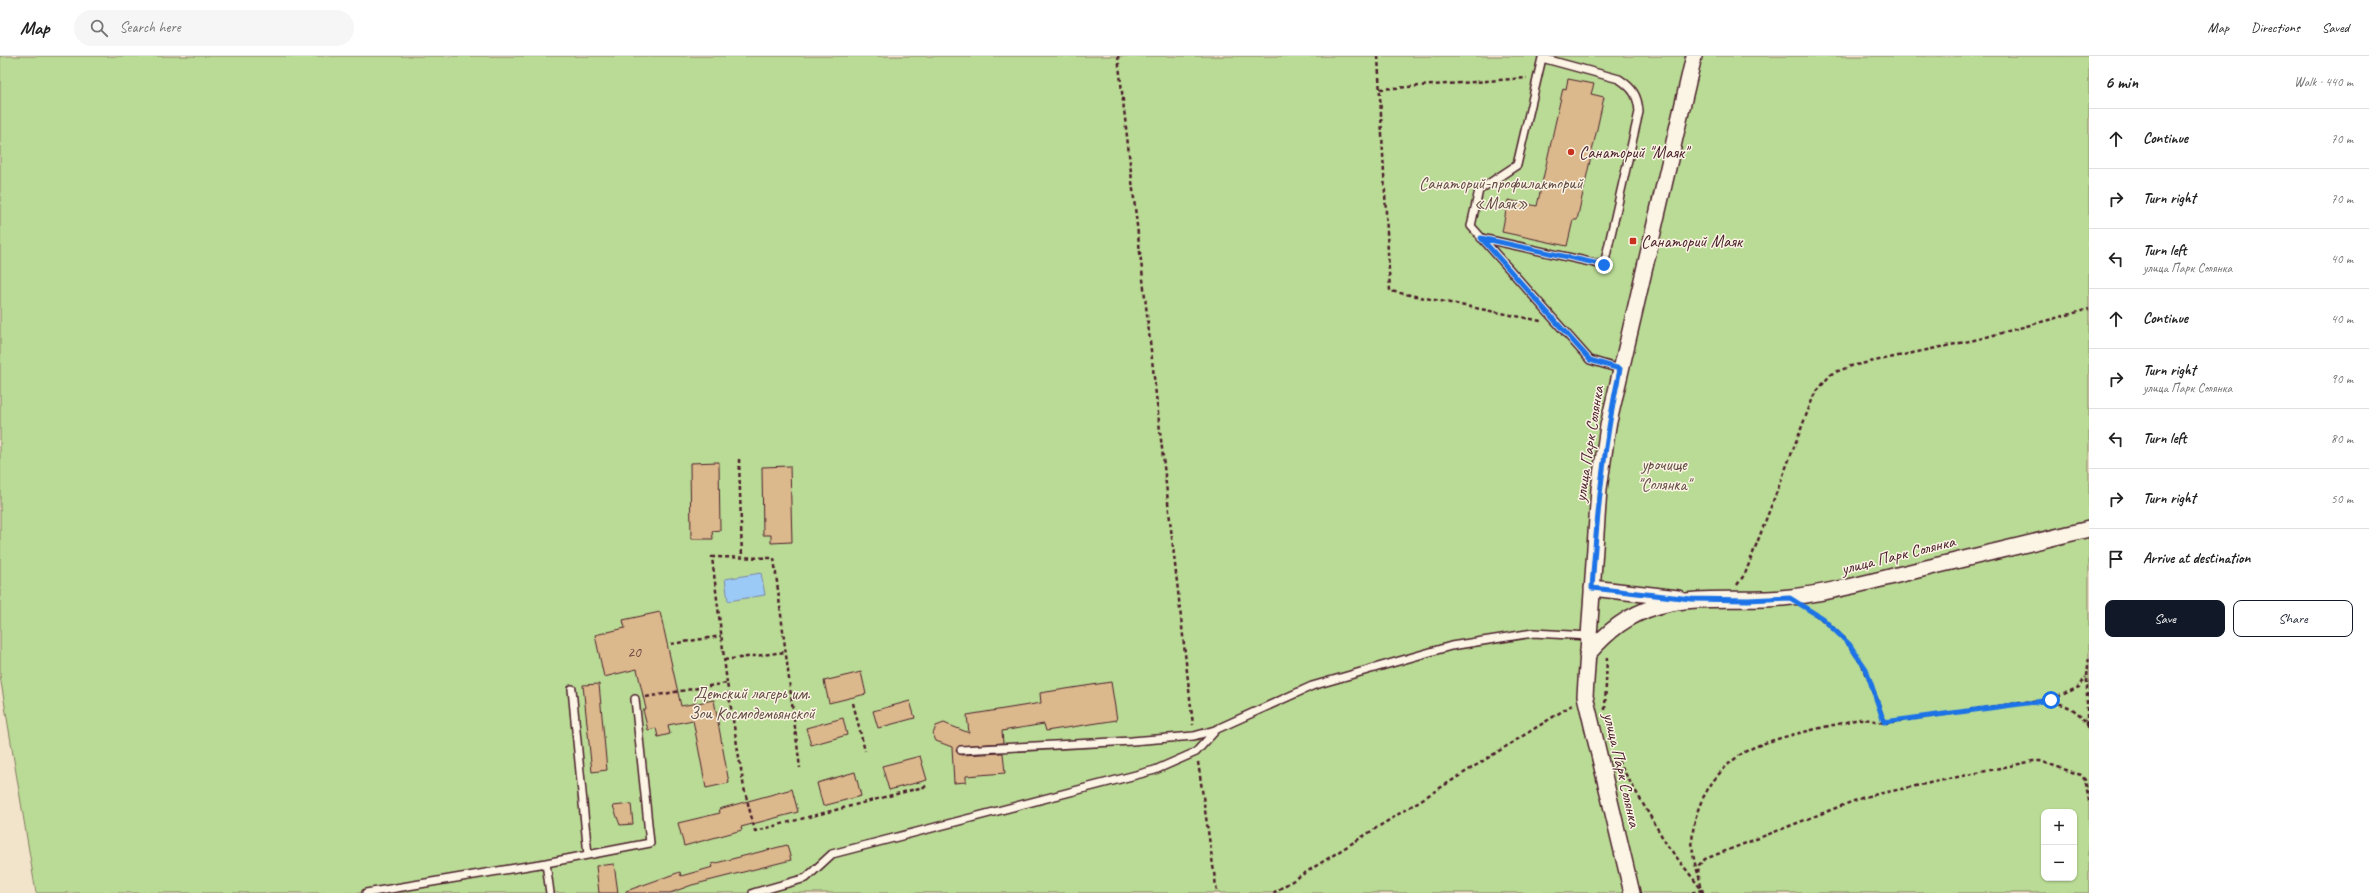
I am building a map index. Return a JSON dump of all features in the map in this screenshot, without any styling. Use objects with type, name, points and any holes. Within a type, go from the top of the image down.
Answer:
[{"type":"street","name":"улица Парк Солянка","points":[[1632,893],[1585,696],[1587,655],[1600,481],[1608,426],[1620,369],[1694,56]]},
{"type":"street","name":"улица Парк Солянка","points":[[1587,655],[1608,632],[1645,612],[1691,599],[1726,600],[1790,598],[1843,588],[2089,529]]},
{"type":"street","points":[[1592,588],[1691,599]]},
{"type":"lane","points":[[1481,238],[1604,265],[1639,112],[1639,102],[1632,89],[1619,79],[1542,57],[1517,165],[1479,190],[1471,226],[1481,238],[1558,325],[1590,360],[1620,369]]},
{"type":"lane","points":[[961,750],[1194,736],[1217,729],[1312,686],[1451,646],[1533,633],[1589,636]]},
{"type":"lane","points":[[572,689],[588,855]]},
{"type":"lane","points":[[366,893],[546,863],[650,843],[635,699]]},
{"type":"lane","points":[[753,893],[806,878],[832,854],[1155,770],[1196,752],[1217,729]]},
{"type":"lane","points":[[546,863],[550,893]]},
{"type":"path","points":[[1118,56],[1194,736]]},
{"type":"path","points":[[1378,56],[1390,292],[1558,325]]},
{"type":"path","points":[[1380,89],[1538,78]]},
{"type":"path","points":[[1726,600],[1744,574],[1814,395],[1830,374],[1851,366],[1979,339],[2089,309]]},
{"type":"path","points":[[739,459],[742,558]]},
{"type":"path","points":[[800,768],[774,558],[712,557],[727,683],[744,788],[755,831],[927,786]]},
{"type":"path","points":[[1790,598],[1822,618],[1849,644],[1866,669],[1884,722]]},
{"type":"path","points":[[1605,714],[1608,632]]},
{"type":"path","points":[[670,644],[721,636]]},
{"type":"path","points":[[724,660],[785,652]]},
{"type":"path","points":[[2088,727],[2086,676],[2089,656]]},
{"type":"path","points":[[1702,893],[1698,873],[1692,858],[1690,845],[1696,814],[1712,779],[1743,752],[1787,736],[1860,719],[1884,722],[2051,700],[2066,695],[2079,687],[2086,676]]},
{"type":"path","points":[[635,699],[727,683]]},
{"type":"path","points":[[1272,893],[1585,696]]},
{"type":"path","points":[[2051,700],[2070,707],[2088,727]]},
{"type":"path","points":[[853,702],[865,751]]},
{"type":"path","points":[[1196,752],[1217,893]]},
{"type":"path","points":[[1617,758],[1622,771],[1667,845],[1702,890],[1691,893]]},
{"type":"path","points":[[1698,873],[1699,865],[1705,859],[1864,797],[2033,761],[2047,763],[2081,775],[2085,780],[2089,801]]},
{"type":"green space","name":"урочище \"Солянка\"","points":[[0,56],[2089,56],[2089,893],[36,893],[0,676]]},
{"type":"water","points":[[761,573],[765,595],[728,601],[725,579]]},
{"type":"building","name":"Санаторий \"Маяк\"","points":[[1568,79],[1594,84],[1591,94],[1604,97],[1577,220],[1573,220],[1567,246],[1502,232],[1508,200],[1537,206],[1563,88],[1566,89]]},
{"type":"building","points":[[719,462],[720,530],[712,531],[713,539],[691,539],[690,463]]},
{"type":"building","points":[[790,466],[792,542],[771,543],[771,535],[763,535],[762,467]]},
{"type":"building","points":[[660,612],[681,706],[714,700],[729,783],[706,788],[693,720],[668,725],[670,734],[658,737],[656,728],[648,730],[643,710],[646,709],[637,669],[604,677],[595,635],[625,628],[623,620]]},
{"type":"building","points":[[861,672],[866,694],[829,703],[824,681]]},
{"type":"building","points":[[1111,682],[1117,720],[1046,731],[1044,724],[1002,731],[1003,743],[959,746],[956,751],[961,755],[1003,753],[1005,773],[966,776],[966,782],[954,783],[952,747],[936,741],[933,734],[936,726],[944,723],[969,733],[967,715],[1041,703],[1040,693]]},
{"type":"building","points":[[599,684],[607,770],[592,772],[583,685]]},
{"type":"building","points":[[910,701],[915,718],[878,728],[873,711]]},
{"type":"building","points":[[843,718],[847,735],[811,745],[806,728]]},
{"type":"building","points":[[920,756],[927,780],[889,790],[882,766]]},
{"type":"building","points":[[855,772],[861,796],[823,806],[817,783]]},
{"type":"building","points":[[792,789],[798,812],[741,827],[742,830],[684,846],[678,823],[720,813],[719,809]]},
{"type":"building","points":[[631,804],[633,824],[620,825],[613,806]]},
{"type":"building","points":[[787,845],[791,860],[692,885],[670,893],[626,893],[626,891],[680,872],[681,876],[713,867],[712,864]]},
{"type":"building","points":[[614,864],[618,893],[599,893],[596,866]]},
{"type":"place","name":"Санаторий \"Маяк\"","points":[[1571,152]]},
{"type":"place","name":"Санаторий Маяк","points":[[1633,241]]},
{"type":"route","points":[[1604,265],[1481,238],[1590,360],[1620,369],[1608,426],[1599,489],[1592,588],[1691,599],[1748,600],[1790,598],[1822,618],[1849,644],[1866,669],[1884,722],[2033,701],[2051,700]]},
{"type":"park label","name":"Санаторий-профилакторий «Маяк»","points":[[1501,193]]},
{"type":"park label","name":"Детский лагерь им. Зои Космодемьянской","points":[[752,703]]}]
